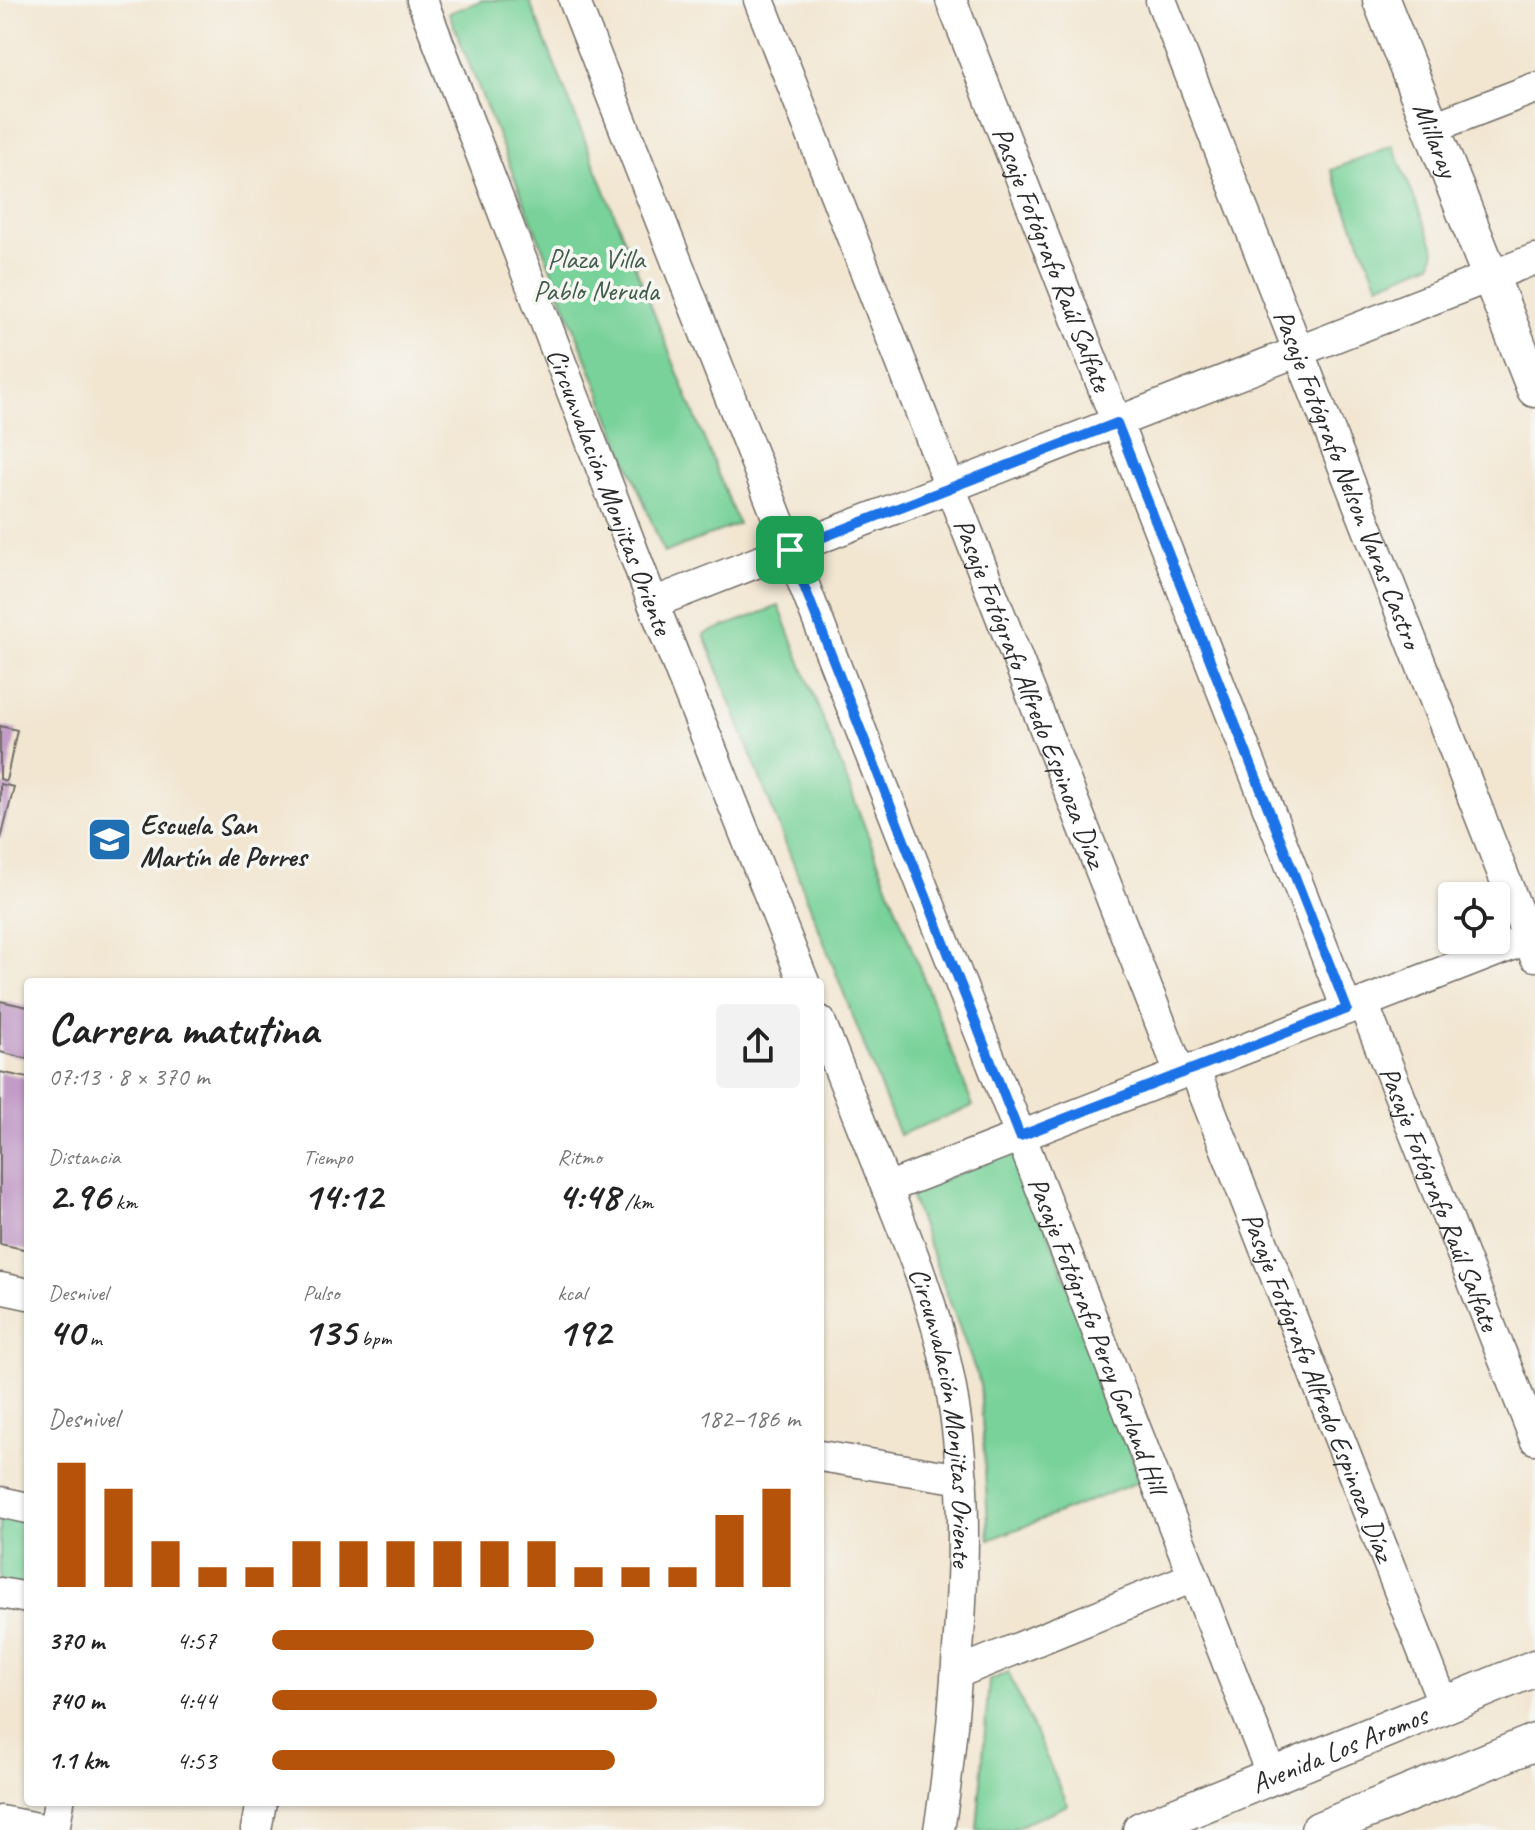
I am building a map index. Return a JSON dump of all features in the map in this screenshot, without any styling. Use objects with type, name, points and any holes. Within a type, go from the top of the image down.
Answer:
[{"type":"street","name":"Circunvalación Monjitas Oriente","points":[[422,0],[653,603],[802,978]]},
{"type":"street","name":"Pasaje Fotógrafo Percy Garland Hill","points":[[574,0],[1272,1776]]},
{"type":"street","name":"Pasaje Fotógrafo Alfredo Espinoza Díaz","points":[[759,0],[950,488],[1444,1705]]},
{"type":"street","name":"Pasaje Fotógrafo Raúl Salfate","points":[[951,0],[1117,423],[1535,1439]]},
{"type":"street","name":"Pasaje Fotógrafo Nelson Varas Castro","points":[[1161,0],[1533,943]]},
{"type":"street","name":"Millaray","points":[[1381,0],[1535,389]]},
{"type":"street","points":[[1431,128],[1535,88]]},
{"type":"street","points":[[653,603],[1535,259]]},
{"type":"street","points":[[887,1188],[1355,1006],[1533,943]]},
{"type":"street","name":"Circunvalación Monjitas Oriente","points":[[824,1031],[913,1250],[948,1372],[958,1435],[964,1556],[951,1749],[939,1830]]},
{"type":"street","points":[[0,1288],[24,1293]]},
{"type":"street","points":[[824,1457],[962,1479]]},
{"type":"street","points":[[0,1502],[24,1507]]},
{"type":"street","points":[[957,1673],[1193,1577]]},
{"type":"street","points":[[0,1593],[24,1597]]},
{"type":"street","name":"Avenida Los Aromos","points":[[1141,1830],[1535,1668]]},
{"type":"street","points":[[1319,1830],[1535,1742]]},
{"type":"street","points":[[0,1821],[51,1830],[58,1806]]},
{"type":"street","points":[[256,1830],[260,1806]]},
{"type":"green space","name":"Plaza Villa Pablo Neruda","points":[[483,0],[529,0],[738,524],[664,553],[449,13]]},
{"type":"green space","points":[[1393,145],[1435,250],[1432,263],[1378,285],[1331,170]]},
{"type":"green space","points":[[779,606],[973,1106],[899,1135],[704,634]]},
{"type":"green space","points":[[1018,1151],[1141,1481],[989,1540],[980,1383],[909,1192]]},
{"type":"green space","points":[[0,1515],[24,1519],[24,1587],[0,1582]]},
{"type":"green space","points":[[1008,1672],[1068,1805],[1010,1830],[977,1830],[989,1681]]},
{"type":"building","points":[[0,726],[17,730],[6,781],[0,779]]},
{"type":"building","points":[[0,784],[14,787],[1,839],[0,839]]},
{"type":"building","points":[[0,1001],[24,1006],[24,1058],[0,1052]]},
{"type":"building","points":[[0,1072],[24,1077],[24,1249],[0,1244]]},
{"type":"place","name":"Escuela San Martín de Porres","points":[[109,840]]},
{"type":"route","points":[[1117,423],[1347,1009],[1020,1136],[790,550],[1117,423]]}]
